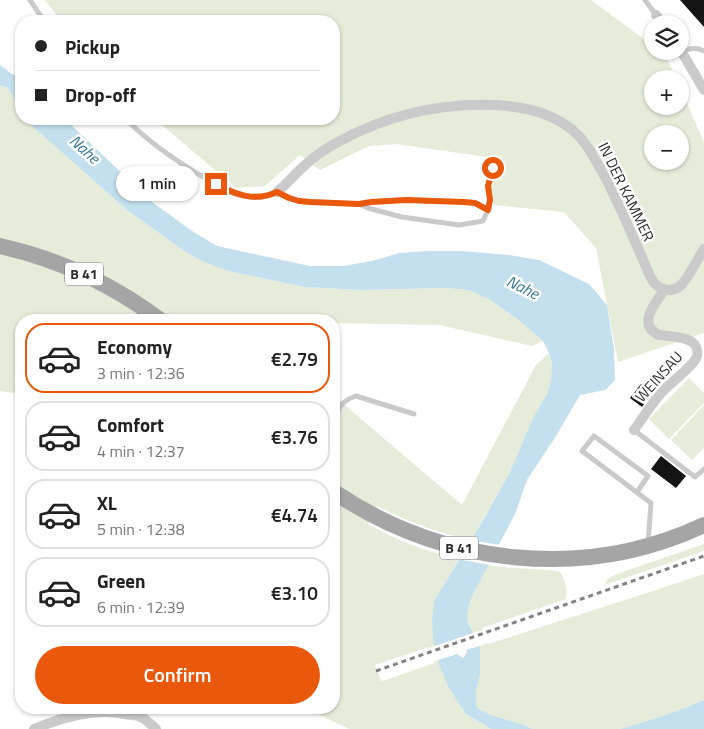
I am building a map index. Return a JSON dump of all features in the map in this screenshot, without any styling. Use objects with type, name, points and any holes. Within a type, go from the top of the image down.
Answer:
[{"type":"main road","name":"B 41","points":[[0,246],[48,259],[92,278],[130,299],[151,314]]},
{"type":"main road","name":"B 41","points":[[340,496],[372,515],[414,534],[462,549],[506,557],[551,559],[611,554],[648,546],[704,525]]},
{"type":"street","points":[[686,60],[704,90]]},
{"type":"street","name":"IN DER KAMMER","points":[[277,192],[320,153],[355,133],[393,118],[432,109],[460,106],[498,105],[530,109],[552,116],[562,122],[586,144],[612,191],[653,282],[664,290]]},
{"type":"street","points":[[664,290],[674,289],[683,282],[704,249]]},
{"type":"street","name":"WEINSAU","points":[[634,430],[655,400],[693,363],[697,356],[697,348],[690,340],[659,335],[650,328],[648,321],[650,313],[664,290]]},
{"type":"street","points":[[34,729],[47,723],[81,714]]},
{"type":"street","points":[[124,714],[139,717],[156,729]]},
{"type":"lane","points":[[30,0],[40,15]]},
{"type":"lane","points":[[645,0],[656,15]]},
{"type":"lane","points":[[689,49],[696,48],[704,51]]},
{"type":"lane","points":[[133,125],[157,147],[178,162],[239,195],[256,197],[277,192],[299,201],[359,204],[406,200],[464,202],[475,203],[488,210]]},
{"type":"lane","points":[[359,204],[402,217],[460,225],[483,222],[490,200],[488,186],[493,168]]},
{"type":"lane","points":[[340,405],[345,400],[356,396],[414,414]]},
{"type":"lane","points":[[634,430],[695,477],[704,469]]},
{"type":"lane","points":[[637,492],[648,476],[594,436],[582,451],[651,503],[648,546]]},
{"type":"green space","points":[[45,0],[591,0],[644,39],[644,60],[668,60],[672,70],[644,70],[644,115],[689,115],[689,108],[704,142],[704,333],[618,362],[596,248],[564,212],[494,205],[490,191],[487,157],[396,144],[369,146],[320,170],[300,155],[265,186],[236,188],[162,125],[340,125],[340,15],[56,15]]},
{"type":"green space","points":[[0,85],[8,88],[15,99],[15,125],[31,125],[127,210],[184,251],[202,261],[228,271],[305,287],[361,290],[445,288],[469,290],[490,300],[516,318],[543,341],[532,346],[439,325],[340,323],[340,314],[15,314],[15,393],[0,391]]},
{"type":"green space","points":[[549,353],[552,362],[548,392],[533,418],[510,472],[471,540],[423,526],[377,506],[368,524],[412,545],[459,559],[434,601],[432,619],[435,646],[375,665],[381,680],[383,681],[438,660],[466,714],[491,729],[349,729],[318,714],[340,714],[340,401],[462,505],[536,365]]},
{"type":"green space","points":[[689,378],[704,393],[704,403],[669,439],[649,419]]},
{"type":"green space","points":[[704,405],[704,448],[692,460],[671,440]]},
{"type":"green space","points":[[704,544],[704,551],[605,585],[612,576]]},
{"type":"green space","points":[[487,565],[560,572],[566,584],[566,599],[482,628],[483,630],[473,633],[468,619],[467,608],[471,595]]},
{"type":"green space","points":[[704,574],[704,700],[641,724],[620,729],[533,729],[491,715],[477,708],[476,691],[480,673],[479,646]]},
{"type":"water","points":[[0,65],[15,75],[15,99],[8,88],[0,85]]},
{"type":"water","name":"Nahe","points":[[31,125],[71,125],[152,202],[192,231],[217,246],[310,266],[344,266],[376,260],[399,253],[427,251],[462,251],[509,255],[539,260],[589,284],[607,305],[614,349],[615,380],[605,390],[580,395],[527,480],[515,514],[470,600],[467,613],[468,622],[480,648],[480,674],[476,691],[477,708],[491,715],[533,729],[491,729],[466,714],[449,688],[439,665],[433,640],[432,619],[434,601],[510,472],[533,418],[548,392],[552,362],[543,341],[516,318],[490,300],[469,290],[445,288],[361,290],[305,287],[228,271],[202,261],[184,251],[127,210]]},
{"type":"water","points":[[704,700],[704,729],[620,729],[663,716]]},
{"type":"pier","points":[[468,540],[501,545],[490,565],[457,559]]},
{"type":"pier","points":[[476,632],[482,645],[466,650],[467,652],[463,658],[457,654],[435,661],[432,647]]},
{"type":"building","points":[[680,0],[704,0],[704,27]]},
{"type":"building","points":[[641,384],[653,392],[642,407],[630,398]]},
{"type":"building","points":[[661,456],[686,476],[676,488],[651,469]]},
{"type":"railway","points":[[376,671],[704,556]]},
{"type":"route","points":[[216,184],[231,192],[248,197],[263,197],[277,192],[289,198],[310,202],[359,204],[406,200],[464,202],[475,203],[488,210],[490,200],[488,186],[493,168]]}]
